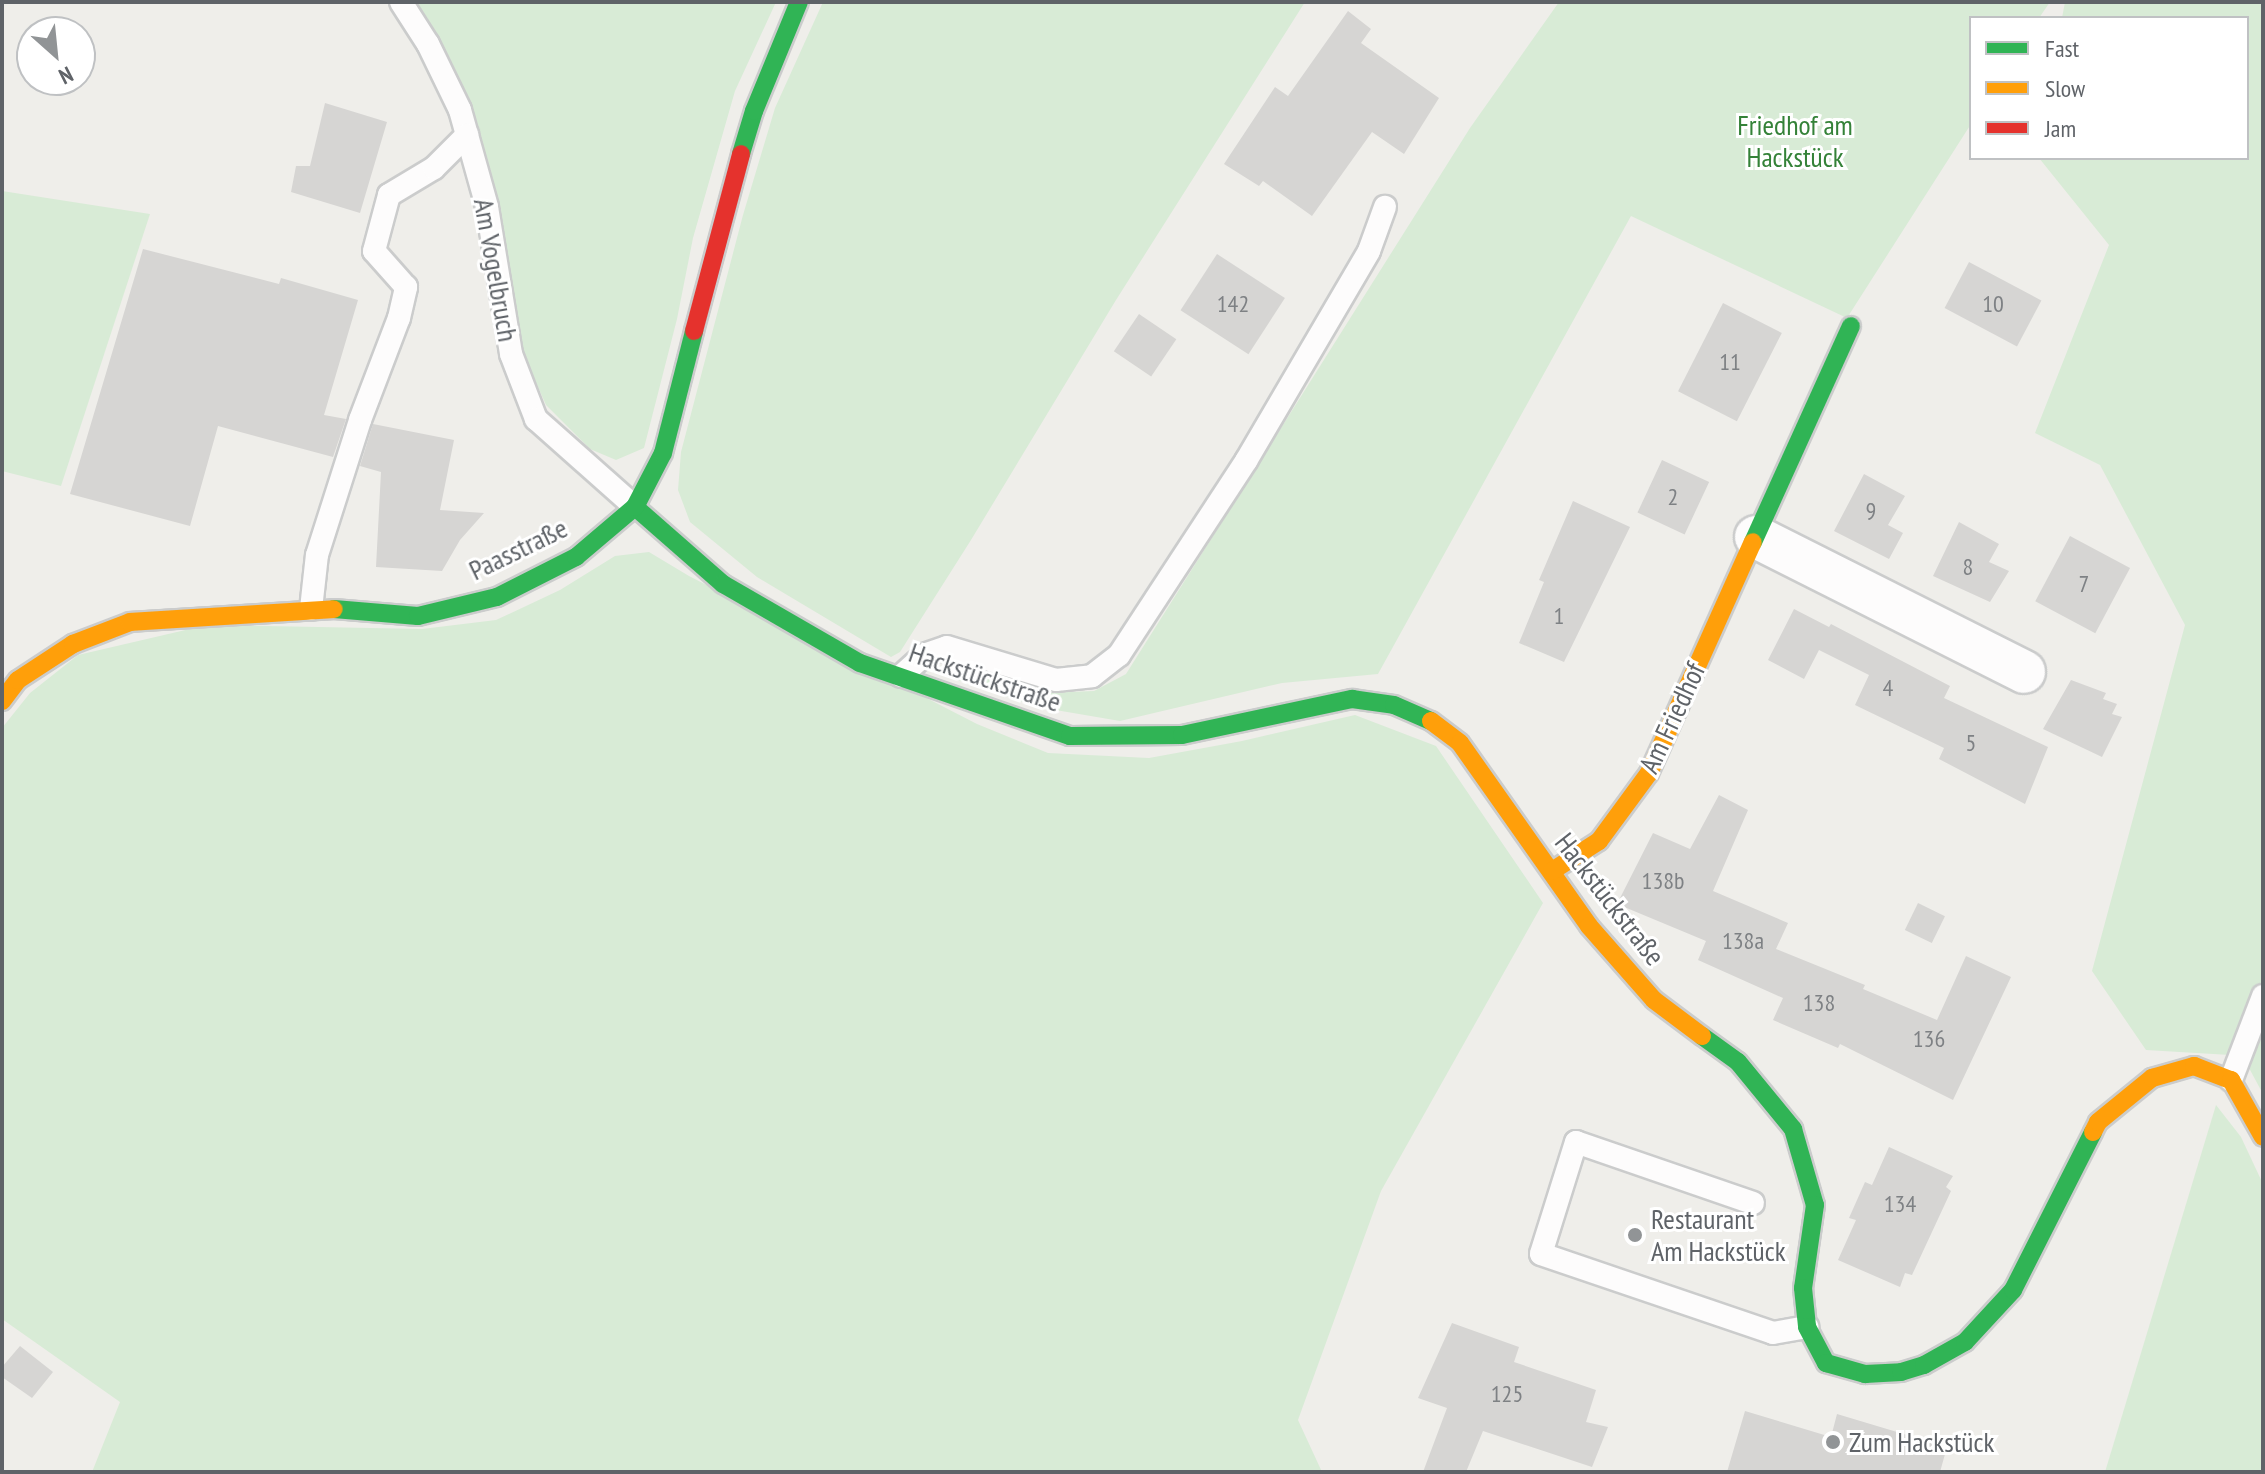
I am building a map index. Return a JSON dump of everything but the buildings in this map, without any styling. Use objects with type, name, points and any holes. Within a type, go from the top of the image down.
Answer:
[{"type":"street","name":"Paasstraße","points":[[2,701],[18,680],[73,644],[130,622],[311,609],[418,616],[497,597],[576,557],[635,507],[663,453],[722,219],[754,111],[799,2]]},
{"type":"street","name":"Am Friedhof","points":[[1552,871],[1599,841],[1649,773],[1851,326]]},
{"type":"street","name":"Hackstückstraße","points":[[635,507],[723,584],[860,663],[1070,736],[1182,735],[1352,699],[1394,705],[1435,723],[1460,743],[1589,926],[1654,1000],[1738,1062],[1793,1129],[1815,1205],[1803,1288],[1807,1327],[1826,1363],[1865,1374],[1901,1372],[1924,1365],[1965,1342],[2013,1290],[2098,1122],[2152,1078],[2194,1066],[2231,1080]]},
{"type":"street","points":[[1756,537],[2024,672]]},
{"type":"street","points":[[2231,1080],[2263,1137]]},
{"type":"lane","name":"Am Vogelbruch","points":[[401,2],[435,57],[460,110],[487,207],[511,354],[536,419],[635,507]]},
{"type":"lane","points":[[311,609],[317,555],[360,420],[399,318],[406,287],[374,251],[389,195],[434,168],[467,135]]},
{"type":"lane","points":[[901,676],[924,655],[947,647],[1056,680],[1092,676],[1119,655],[1246,461],[1369,251],[1385,207]]},
{"type":"lane","points":[[2231,1080],[2263,996]]},
{"type":"lane","points":[[1753,1203],[1576,1142],[1541,1254],[1773,1333],[1807,1327]]},
{"type":"green space","points":[[415,2],[776,2],[735,91],[693,238],[677,319],[644,448],[616,460],[590,449],[546,405],[517,340],[488,161],[465,93]]},
{"type":"green space","points":[[823,2],[1305,2],[1116,300],[971,540],[900,652],[891,657],[757,577],[690,522],[678,490],[681,452],[743,215],[775,108]]},
{"type":"green space","name":"Friedhof am Hackstück","points":[[1559,2],[2050,2],[2040,16],[1969,16],[1969,127],[1847,318],[1631,216],[1378,674],[1282,683],[1120,721],[1038,707],[930,671],[955,661],[1044,693],[1094,691],[1126,674],[1470,128]]},
{"type":"green space","points":[[2065,2],[2263,2],[2263,980],[2230,1055],[2146,1050],[2092,971],[2185,625],[2100,465],[2035,433],[2109,245],[2041,160],[2249,160],[2249,16],[2062,16]]},
{"type":"green space","points":[[2,191],[150,214],[61,486],[2,471]]},
{"type":"green space","points":[[649,552],[689,576],[977,724],[1048,753],[1149,758],[1355,715],[1436,746],[1543,903],[1381,1191],[1298,1420],[1322,1472],[92,1472],[120,1402],[2,1319],[2,728],[30,693],[78,655],[207,625],[422,629],[496,620],[560,590],[615,556]]},
{"type":"green space","points":[[2263,1033],[2263,1094],[2249,1068]]},
{"type":"green space","points":[[2216,1105],[2241,1137],[2263,1184],[2263,1472],[2105,1472]]},
{"type":"traffic: fast","points":[[741,154],[754,111],[799,2]]},
{"type":"traffic: fast","points":[[1753,542],[1851,326]]},
{"type":"traffic: fast","points":[[334,609],[418,616],[497,597],[576,557],[635,507],[663,453],[694,331]]},
{"type":"traffic: fast","points":[[635,507],[723,584],[860,663],[1070,736],[1182,735],[1352,699],[1394,705],[1431,721]]},
{"type":"traffic: fast","points":[[1702,1036],[1738,1062],[1793,1129],[1815,1205],[1803,1288],[1807,1327],[1826,1363],[1865,1374],[1901,1372],[1924,1365],[1965,1342],[2013,1290],[2093,1132]]},
{"type":"traffic: slow","points":[[1552,871],[1599,841],[1649,773],[1753,542]]},
{"type":"traffic: slow","points":[[2,701],[18,680],[73,644],[130,622],[334,609]]},
{"type":"traffic: slow","points":[[1431,721],[1460,743],[1589,926],[1654,1000],[1702,1036]]},
{"type":"traffic: slow","points":[[2093,1132],[2098,1122],[2152,1078],[2194,1066],[2231,1080],[2263,1137]]},
{"type":"traffic: jam","points":[[694,331],[741,154]]},
{"type":"place","name":"Restaurant Am Hackstück","points":[[1635,1235]]},
{"type":"place","name":"Zum Hackstück","points":[[1833,1442]]}]
